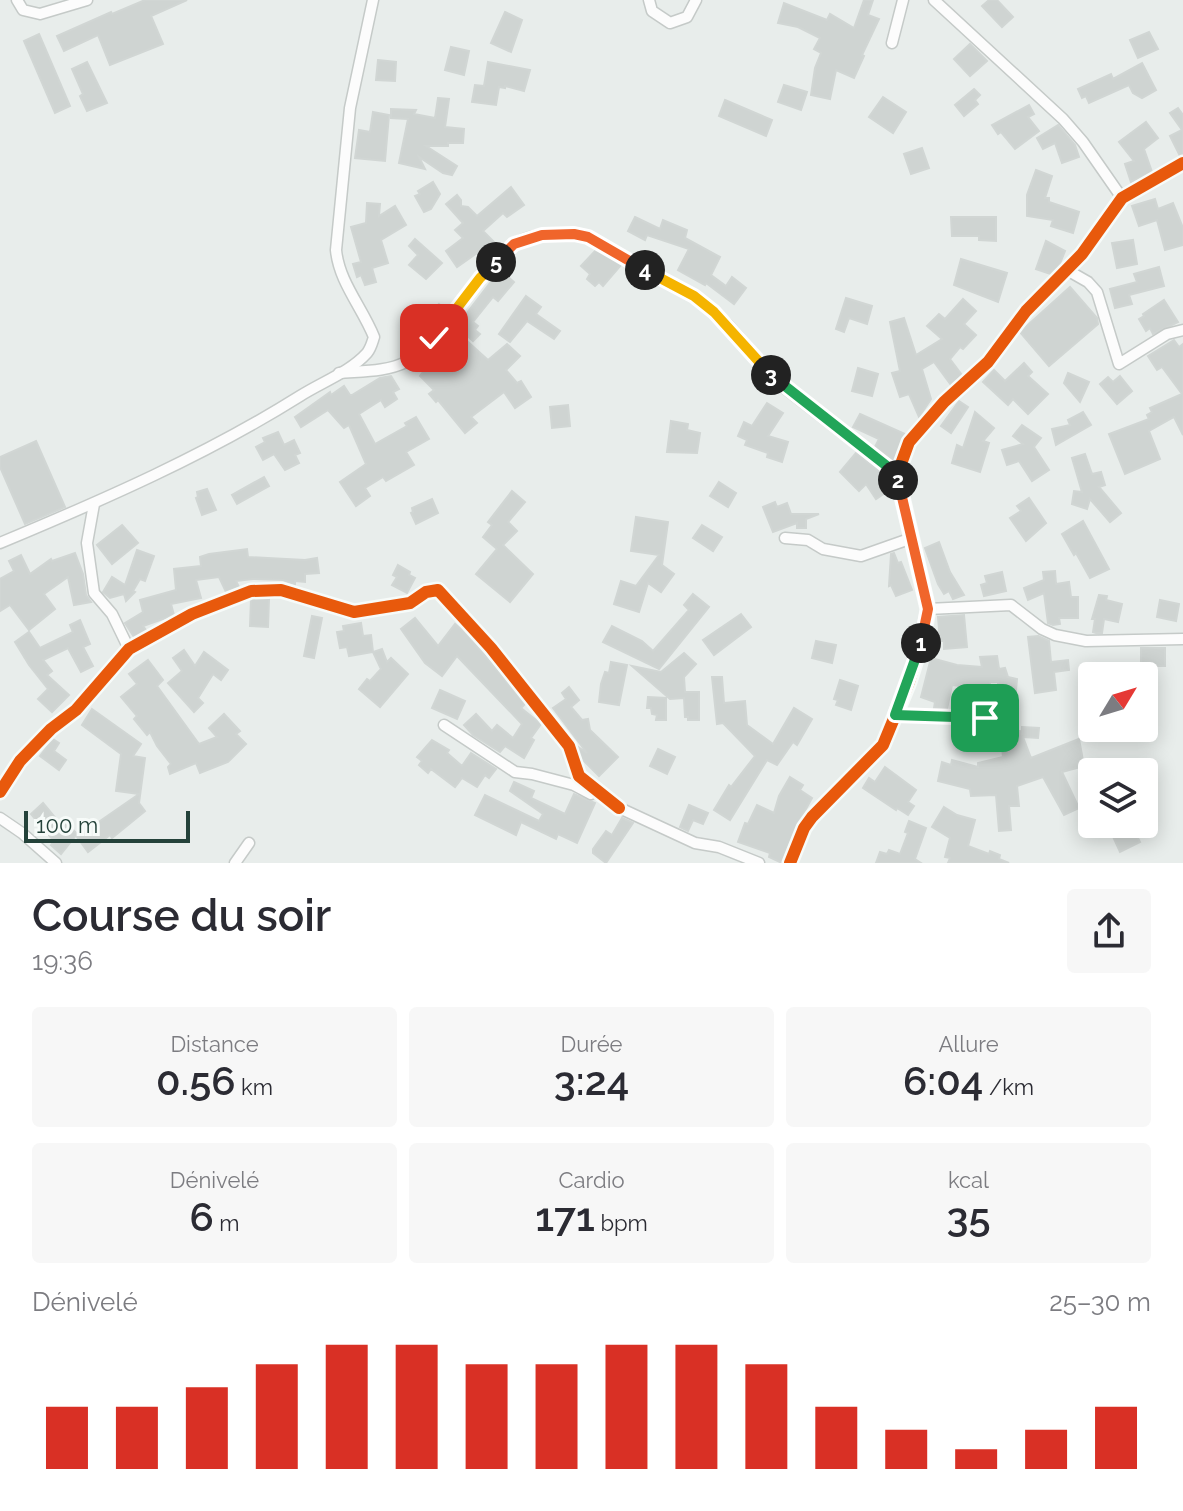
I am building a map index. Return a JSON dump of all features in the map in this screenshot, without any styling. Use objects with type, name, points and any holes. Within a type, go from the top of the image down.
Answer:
[{"type":"street","points":[[17,0],[23,10],[40,14],[87,0]]},
{"type":"street","points":[[0,543],[94,504],[255,425],[339,374],[372,346],[374,337],[368,321],[344,280],[336,250],[350,108],[373,0]]},
{"type":"street","points":[[649,0],[652,11],[670,23],[687,17],[696,0]]},
{"type":"street","points":[[892,43],[903,0]]},
{"type":"street","points":[[934,0],[1063,119],[1122,198]]},
{"type":"street","points":[[790,863],[804,828],[812,817],[883,745],[909,682],[924,634],[928,609],[897,475],[909,442],[944,402],[988,362],[1026,311],[1082,254],[1122,198],[1183,163]]},
{"type":"street","points":[[339,374],[390,369],[409,361],[434,338],[480,278],[514,244],[542,235],[574,234],[588,237],[694,296],[728,325],[781,385],[897,475]]},
{"type":"street","points":[[1067,270],[1088,282],[1097,292],[1119,364],[1167,334],[1183,330]]},
{"type":"street","points":[[94,504],[87,543],[94,593],[112,614],[129,649]]},
{"type":"street","points":[[785,538],[808,540],[823,549],[861,556],[912,538]]},
{"type":"street","points":[[0,792],[20,761],[51,729],[76,710],[129,649],[192,614],[251,591],[281,590],[354,612],[410,603],[426,592],[438,590],[491,648],[569,746],[579,776],[619,808]]},
{"type":"street","points":[[928,609],[1011,605],[1055,635],[1086,641],[1183,639]]},
{"type":"street","points":[[895,715],[985,718]]},
{"type":"street","points":[[444,725],[515,772],[574,785],[695,843],[719,847],[759,863]]},
{"type":"street","points":[[0,818],[56,863]]},
{"type":"street","points":[[235,863],[249,843]]},
{"type":"building","points":[[145,0],[187,0],[151,16],[163,44],[110,65],[98,35],[64,51],[57,36]]},
{"type":"building","points":[[864,0],[873,0],[868,15],[879,19],[854,78],[836,70],[830,99],[811,95],[821,53],[814,49],[820,38],[798,27],[778,23],[784,3],[827,20],[830,14],[854,28]]},
{"type":"building","points":[[989,0],[997,0],[1013,17],[1002,27],[982,6]]},
{"type":"building","points":[[505,12],[522,20],[511,52],[491,43]]},
{"type":"building","points":[[1149,32],[1158,49],[1138,58],[1130,40]]},
{"type":"building","points":[[39,34],[70,106],[55,113],[24,41]]},
{"type":"building","points":[[970,44],[987,61],[970,76],[954,59]]},
{"type":"building","points":[[451,47],[469,51],[464,75],[445,70]]},
{"type":"building","points":[[378,60],[396,62],[395,81],[376,80]]},
{"type":"building","points":[[87,62],[107,103],[87,111],[72,69]]},
{"type":"building","points":[[488,62],[530,70],[524,91],[499,87],[496,105],[472,102],[475,85],[484,86]]},
{"type":"building","points":[[1142,63],[1156,90],[1142,98],[1133,93],[1129,85],[1089,103],[1086,96],[1082,98],[1078,89],[1111,74],[1113,79]]},
{"type":"building","points":[[784,85],[807,92],[801,110],[778,102]]},
{"type":"building","points":[[974,89],[980,95],[975,100],[978,104],[964,116],[955,105]]},
{"type":"building","points":[[883,97],[906,112],[893,133],[869,117]]},
{"type":"building","points":[[438,98],[449,99],[445,127],[464,129],[463,143],[426,146],[457,166],[452,175],[443,173],[419,157],[425,169],[399,163],[408,119],[391,118],[391,109],[416,110],[414,114],[435,118]]},
{"type":"building","points":[[725,100],[772,120],[766,136],[719,116]]},
{"type":"building","points":[[1029,105],[1034,114],[1028,117],[1039,131],[1015,149],[992,125]]},
{"type":"building","points":[[1178,108],[1183,115],[1183,155],[1180,156],[1170,136],[1182,130],[1170,113]]},
{"type":"building","points":[[373,112],[389,115],[385,161],[355,158],[359,130],[370,132]]},
{"type":"building","points":[[1146,122],[1158,138],[1144,149],[1152,172],[1131,182],[1125,164],[1134,161],[1119,142]]},
{"type":"building","points":[[1058,125],[1075,145],[1079,157],[1062,163],[1055,143],[1043,149],[1037,138]]},
{"type":"building","points":[[922,148],[929,168],[911,174],[904,154]]},
{"type":"building","points":[[1036,170],[1052,176],[1045,198],[1049,198],[1049,202],[1079,212],[1073,233],[1051,226],[1053,220],[1027,216],[1027,195]]},
{"type":"building","points":[[433,182],[440,194],[431,209],[424,212],[415,196]]},
{"type":"building","points":[[511,187],[524,205],[507,217],[503,213],[483,231],[498,246],[485,260],[477,253],[457,267],[446,251],[463,238],[455,230],[463,223],[446,204],[457,195],[461,206],[468,207],[477,216]]},
{"type":"building","points":[[1155,199],[1158,209],[1173,203],[1183,228],[1183,245],[1165,250],[1157,220],[1139,226],[1132,206]]},
{"type":"building","points":[[367,203],[380,204],[379,216],[395,206],[406,225],[381,240],[388,263],[372,268],[376,282],[365,285],[361,275],[357,277],[353,264],[361,262],[351,227],[366,223]]},
{"type":"building","points":[[635,217],[660,229],[663,220],[687,230],[685,238],[720,257],[711,275],[726,286],[732,277],[746,288],[734,304],[706,283],[678,270],[689,249],[647,235],[645,240],[628,231]]},
{"type":"building","points":[[951,217],[996,217],[996,241],[979,240],[979,236],[952,236]]},
{"type":"building","points":[[415,239],[442,263],[426,279],[409,265],[418,255],[409,246]]},
{"type":"building","points":[[1133,240],[1137,264],[1117,268],[1112,243]]},
{"type":"building","points":[[1046,241],[1065,251],[1059,266],[1051,274],[1036,269]]},
{"type":"building","points":[[596,250],[621,265],[603,286],[599,282],[595,286],[587,279],[590,274],[581,266]]},
{"type":"building","points":[[961,259],[1007,273],[998,302],[954,285]]},
{"type":"building","points":[[1159,267],[1164,286],[1129,295],[1132,304],[1115,308],[1110,289],[1137,282],[1134,274]]},
{"type":"building","points":[[500,270],[514,282],[498,301],[493,297],[473,322],[480,334],[473,341],[457,326]]},
{"type":"building","points":[[1070,287],[1097,318],[1098,324],[1049,366],[1020,332]]},
{"type":"building","points":[[526,296],[541,307],[536,314],[560,331],[554,339],[527,321],[510,342],[499,334]]},
{"type":"building","points":[[846,298],[872,306],[867,324],[849,318],[844,332],[836,329]]},
{"type":"building","points":[[963,299],[976,311],[964,324],[976,335],[950,359],[962,375],[951,385],[934,362],[922,369],[931,399],[919,417],[909,394],[900,397],[892,373],[900,371],[890,322],[904,318],[916,355],[942,339],[927,326],[939,314],[945,319]]},
{"type":"building","points":[[1164,300],[1178,322],[1153,334],[1150,328],[1146,331],[1139,319]]},
{"type":"building","points":[[439,304],[446,310],[419,340],[410,332],[414,329],[406,322],[417,310],[426,318]]},
{"type":"building","points":[[1174,340],[1179,347],[1183,344],[1183,435],[1174,417],[1149,431],[1160,459],[1125,474],[1109,434],[1149,419],[1150,408],[1182,394],[1162,367],[1157,370],[1148,356]]},
{"type":"building","points":[[467,341],[488,360],[507,344],[520,356],[506,370],[517,383],[521,381],[531,397],[515,408],[504,392],[471,417],[477,423],[465,433],[438,400],[436,402],[429,394],[434,390],[420,376],[436,356],[451,372],[466,358],[458,351]]},
{"type":"building","points":[[1024,363],[1032,372],[1028,376],[1048,394],[1028,414],[1013,399],[1008,405],[983,382],[994,370],[1005,381]]},
{"type":"building","points":[[858,368],[878,374],[872,396],[852,391]]},
{"type":"building","points":[[1068,373],[1089,382],[1080,402],[1064,383]]},
{"type":"building","points":[[391,376],[399,389],[393,392],[397,399],[385,407],[381,400],[359,414],[375,444],[407,426],[405,423],[416,417],[429,439],[406,452],[414,465],[386,481],[383,477],[365,488],[370,496],[356,506],[340,482],[366,464],[349,425],[344,428],[328,410],[301,427],[295,417],[330,392],[331,395],[344,386],[352,395],[380,378]]},
{"type":"building","points":[[1120,376],[1132,391],[1117,404],[1100,384],[1108,377],[1113,382]]},
{"type":"building","points":[[959,401],[968,407],[951,433],[941,426]]},
{"type":"building","points":[[767,403],[783,413],[768,436],[788,442],[782,462],[745,445],[747,440],[738,436],[744,422],[752,426]]},
{"type":"building","points":[[568,405],[570,426],[552,428],[550,407]]},
{"type":"building","points":[[975,412],[994,428],[983,441],[989,443],[980,472],[952,463],[957,445],[963,448]]},
{"type":"building","points":[[1083,412],[1091,425],[1056,445],[1052,429],[1070,425],[1068,420]]},
{"type":"building","points":[[860,414],[905,434],[894,460],[875,447],[879,439],[853,427]]},
{"type":"building","points":[[671,421],[688,424],[687,430],[700,433],[697,453],[667,452]]},
{"type":"building","points":[[1022,425],[1041,438],[1034,447],[1049,470],[1032,481],[1019,461],[1007,465],[1002,450],[1023,444],[1013,436]]},
{"type":"building","points":[[278,432],[284,445],[294,440],[300,453],[295,455],[299,463],[285,470],[274,454],[263,460],[256,447],[265,442],[263,438]]},
{"type":"building","points":[[36,441],[65,507],[25,524],[0,467],[0,457]]},
{"type":"building","points":[[856,453],[881,473],[878,476],[888,491],[876,499],[866,484],[859,491],[840,472]]},
{"type":"building","points":[[1085,454],[1092,474],[1101,472],[1105,485],[1099,487],[1121,513],[1110,522],[1090,499],[1087,509],[1072,504],[1074,491],[1082,492],[1072,458]]},
{"type":"building","points":[[264,477],[269,486],[237,504],[232,495]]},
{"type":"building","points":[[719,482],[736,493],[728,507],[710,496]]},
{"type":"building","points":[[207,489],[216,510],[202,515],[197,492]]},
{"type":"building","points":[[512,491],[525,502],[508,522],[517,531],[503,545],[533,574],[510,602],[476,574],[497,549],[483,537],[492,525],[488,522]]},
{"type":"building","points":[[1029,498],[1046,523],[1026,541],[1010,518],[1021,511],[1017,506]]},
{"type":"building","points":[[432,499],[438,513],[416,524],[412,508]]},
{"type":"building","points":[[775,502],[777,507],[787,503],[791,514],[819,514],[806,519],[806,528],[797,528],[797,523],[773,532],[763,507]]},
{"type":"building","points":[[636,517],[668,522],[662,565],[674,574],[661,592],[648,583],[639,612],[614,604],[621,581],[636,586],[659,555],[631,551]]},
{"type":"building","points":[[1083,521],[1109,569],[1090,578],[1062,534]]},
{"type":"building","points":[[122,525],[138,543],[112,564],[97,545]]},
{"type":"building","points":[[702,525],[722,537],[713,551],[693,538]]},
{"type":"building","points":[[939,542],[950,572],[964,595],[953,599],[949,591],[944,594],[938,584],[925,548]]},
{"type":"building","points":[[247,549],[248,557],[317,558],[319,573],[305,574],[305,582],[295,581],[295,584],[283,580],[236,581],[239,587],[226,592],[219,577],[196,580],[201,598],[171,604],[174,615],[143,626],[146,630],[134,637],[125,623],[143,612],[140,600],[176,590],[174,569],[201,566],[200,557],[209,554]]},
{"type":"building","points":[[137,550],[154,556],[145,581],[140,579],[135,592],[126,601],[124,594],[110,598],[103,592],[112,577],[125,585]]},
{"type":"building","points":[[75,553],[83,574],[86,595],[91,602],[74,605],[68,577],[44,594],[55,609],[29,630],[10,605],[0,611],[0,579],[14,571],[9,561],[21,555],[30,574],[51,559]]},
{"type":"building","points":[[894,553],[912,590],[896,596],[889,586],[891,554]]},
{"type":"building","points":[[398,565],[415,578],[407,593],[392,585],[397,577],[393,575]]},
{"type":"building","points":[[1055,571],[1056,584],[1069,582],[1071,597],[1078,597],[1078,618],[1059,618],[1060,624],[1053,625],[1048,623],[1044,593],[1028,600],[1024,588],[1044,580],[1043,572]]},
{"type":"building","points":[[1002,572],[1006,591],[984,596],[981,585],[987,583],[985,576]]},
{"type":"building","points":[[693,594],[709,607],[659,669],[603,642],[612,626],[642,641],[653,651],[689,610],[684,605]]},
{"type":"building","points":[[1099,595],[1122,604],[1118,622],[1104,619],[1102,633],[1096,633],[1093,632],[1095,619],[1092,619]]},
{"type":"building","points":[[251,599],[269,599],[268,627],[250,626]]},
{"type":"building","points":[[1160,600],[1179,604],[1176,621],[1157,617]]},
{"type":"building","points":[[741,614],[751,627],[714,655],[703,640]]},
{"type":"building","points":[[964,615],[967,647],[944,649],[944,641],[940,641],[938,617]]},
{"type":"building","points":[[312,616],[322,618],[314,658],[304,656]]},
{"type":"building","points":[[415,618],[438,646],[455,624],[467,634],[525,704],[521,708],[541,724],[531,738],[534,740],[524,758],[505,746],[500,752],[473,735],[464,725],[476,714],[492,731],[497,725],[513,738],[522,724],[457,656],[442,676],[425,663],[401,629]]},
{"type":"building","points":[[80,620],[90,644],[83,647],[93,666],[81,672],[68,648],[43,660],[52,671],[47,675],[69,695],[52,712],[38,699],[48,689],[15,642],[29,632],[40,648],[73,632],[70,625]]},
{"type":"building","points":[[361,623],[363,636],[371,635],[373,652],[349,656],[347,647],[340,648],[337,632],[344,631],[343,626]]},
{"type":"building","points":[[1038,636],[1049,641],[1051,662],[1068,660],[1069,670],[1054,672],[1056,690],[1035,693],[1028,637]]},
{"type":"building","points":[[816,641],[836,645],[832,663],[812,658]]},
{"type":"building","points":[[1141,648],[1165,648],[1165,666],[1158,666],[1158,662],[1141,662]]},
{"type":"building","points":[[382,649],[387,662],[391,658],[408,674],[380,707],[359,689],[381,669],[373,652]]},
{"type":"building","points":[[184,650],[195,666],[204,652],[228,670],[221,680],[213,674],[198,698],[203,703],[194,712],[168,683],[182,671],[173,658]]},
{"type":"building","points":[[684,653],[696,664],[684,677],[685,692],[699,692],[699,720],[685,717],[684,698],[670,699],[632,666],[661,672]]},
{"type":"building","points":[[997,656],[999,669],[1005,668],[1008,677],[1017,679],[1016,690],[990,682],[987,711],[967,709],[970,687],[952,685],[947,709],[934,708],[935,702],[921,697],[931,658],[982,667],[980,657]]},
{"type":"building","points":[[148,660],[163,680],[157,686],[199,744],[217,737],[209,728],[224,714],[240,731],[236,734],[246,744],[228,762],[200,773],[196,763],[170,774],[168,767],[171,764],[150,732],[147,735],[134,719],[137,716],[121,697],[137,684],[129,674]]},
{"type":"building","points":[[611,662],[627,665],[619,705],[599,702],[601,684],[605,672],[609,673]]},
{"type":"building","points":[[712,677],[722,677],[724,703],[745,701],[747,725],[773,744],[794,708],[812,719],[797,745],[793,742],[777,765],[767,760],[730,820],[714,810],[729,785],[731,787],[755,756],[723,723],[717,724]]},
{"type":"building","points":[[840,680],[858,686],[851,710],[836,705],[838,700],[834,699]]},
{"type":"building","points":[[569,687],[579,700],[571,707],[582,720],[588,719],[590,730],[618,757],[599,776],[582,759],[578,747],[587,753],[553,708],[566,699],[562,693]]},
{"type":"building","points":[[440,690],[465,701],[457,719],[432,708]]},
{"type":"building","points":[[648,697],[666,698],[666,720],[656,720],[657,715],[647,708]]},
{"type":"building","points":[[92,709],[141,744],[133,756],[145,758],[139,803],[145,811],[112,838],[110,835],[88,852],[77,837],[139,794],[116,791],[121,754],[82,725]]},
{"type":"building","points":[[1022,727],[1039,728],[1038,738],[1023,737],[1031,758],[1078,739],[1083,758],[1078,758],[1078,768],[1062,772],[1078,808],[1064,815],[1043,777],[1017,786],[1019,806],[1009,806],[1011,830],[999,831],[996,795],[971,796],[970,789],[938,781],[942,762],[951,765],[952,760],[978,767],[978,763],[1003,757],[1001,736],[1007,736],[1006,731],[1020,731],[1022,735]]},
{"type":"building","points":[[53,739],[59,743],[54,751],[66,760],[59,770],[40,756]]},
{"type":"building","points":[[432,740],[449,750],[447,753],[462,766],[471,753],[496,769],[489,778],[485,775],[477,787],[462,778],[455,787],[431,769],[428,773],[419,765],[422,761],[417,757]]},
{"type":"building","points":[[658,749],[675,757],[667,774],[650,766]]},
{"type":"building","points":[[885,767],[916,790],[908,802],[914,806],[908,815],[863,788],[869,778],[875,782]]},
{"type":"building","points":[[790,777],[803,785],[800,790],[812,798],[782,863],[769,857],[770,853],[738,842],[745,823],[748,824],[757,805],[774,813]]},
{"type":"building","points":[[514,782],[534,791],[531,798],[565,814],[574,794],[595,803],[577,843],[558,834],[556,839],[521,822],[516,835],[475,815],[485,795],[539,821],[543,814],[510,791]]},
{"type":"building","points":[[43,803],[62,826],[66,822],[77,834],[61,854],[51,845],[54,841],[31,814]]},
{"type":"building","points":[[689,805],[708,813],[703,824],[693,820],[688,831],[680,827]]},
{"type":"building","points":[[944,807],[975,820],[968,846],[1000,855],[999,859],[1009,863],[948,863],[950,858],[945,857],[950,838],[932,827]]},
{"type":"building","points":[[622,818],[633,823],[606,863],[593,853],[593,849],[606,831],[612,835]]},
{"type":"building","points":[[909,821],[926,828],[915,859],[921,863],[876,863],[880,852],[887,854],[889,850],[900,854]]},
{"type":"building","points":[[1114,838],[1138,838],[1140,842],[1120,852]]},
{"type":"cycle path","points":[[790,863],[804,828],[812,817],[883,745],[909,682],[924,634],[928,609],[897,475],[909,442],[944,402],[988,362],[1026,311],[1082,254],[1122,198],[1183,163]]},
{"type":"cycle path","points":[[0,792],[20,761],[51,729],[76,710],[129,649],[192,614],[251,591],[281,590],[354,612],[410,603],[426,592],[438,590],[491,648],[569,746],[579,776],[619,808]]},
{"type":"route","points":[[434,338],[480,278],[514,244],[542,235],[588,237],[694,296],[728,325],[781,385],[897,475],[928,609],[924,634],[895,715],[985,718]]}]
